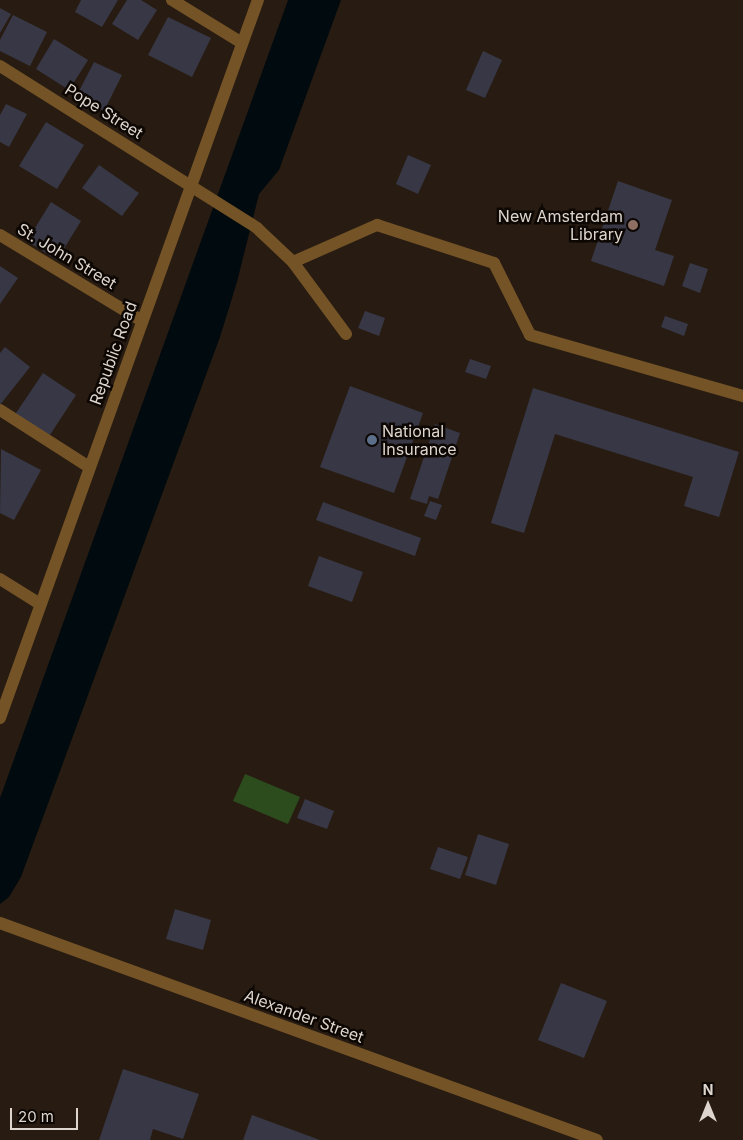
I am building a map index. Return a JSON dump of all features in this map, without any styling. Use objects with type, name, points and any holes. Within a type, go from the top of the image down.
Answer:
[{"type":"street","points":[[172,0],[242,43]]},
{"type":"street","name":"Republic Road","points":[[0,718],[258,0]]},
{"type":"street","name":"Pope Street","points":[[0,66],[257,228],[293,262],[346,334]]},
{"type":"street","points":[[293,262],[377,225],[494,263],[530,335],[743,396]]},
{"type":"street","name":"St. John Street","points":[[0,235],[142,320]]},
{"type":"street","points":[[0,410],[89,467]]},
{"type":"street","points":[[0,579],[40,604]]},
{"type":"street","name":"Alexander Street","points":[[0,923],[598,1140]]},
{"type":"green space","points":[[245,774],[300,797],[288,824],[233,801]]},
{"type":"shaded area","points":[[288,0],[341,0],[279,170],[259,194],[237,282],[220,337],[21,877],[9,897],[0,904],[0,798]]},
{"type":"building","points":[[81,0],[118,0],[102,27],[75,12]]},
{"type":"building","points":[[127,0],[141,0],[157,10],[138,40],[112,24]]},
{"type":"building","points":[[0,8],[11,14],[0,33]]},
{"type":"building","points":[[13,15],[47,32],[30,66],[0,51],[0,40]]},
{"type":"building","points":[[168,17],[211,38],[192,77],[148,55]]},
{"type":"building","points":[[54,39],[88,60],[69,90],[36,69]]},
{"type":"building","points":[[483,51],[502,60],[485,98],[466,90]]},
{"type":"building","points":[[94,62],[122,75],[104,111],[76,97]]},
{"type":"building","points":[[6,104],[27,114],[9,147],[0,142],[0,115]]},
{"type":"building","points":[[46,122],[84,145],[57,189],[19,166]]},
{"type":"building","points":[[408,155],[431,165],[418,194],[396,184]]},
{"type":"building","points":[[99,165],[139,193],[122,216],[82,188]]},
{"type":"building","name":"New Amsterdam Library","points":[[618,181],[672,200],[655,250],[674,256],[664,286],[591,261]]},
{"type":"building","points":[[51,202],[81,221],[57,260],[27,241]]},
{"type":"building","points":[[690,263],[708,269],[700,293],[682,286]]},
{"type":"building","points":[[0,266],[18,278],[0,304]]},
{"type":"building","points":[[365,311],[385,318],[379,336],[358,328]]},
{"type":"building","points":[[665,316],[688,324],[684,336],[661,327]]},
{"type":"building","points":[[5,347],[30,367],[0,405],[0,353]]},
{"type":"building","points":[[470,359],[491,366],[486,379],[465,372]]},
{"type":"building","points":[[43,373],[76,395],[48,438],[14,416]]},
{"type":"building","name":"National Insurance","points":[[350,386],[423,413],[394,493],[320,467]]},
{"type":"building","points":[[533,388],[739,452],[719,517],[684,506],[693,477],[555,434],[524,533],[491,523]]},
{"type":"building","points":[[435,424],[460,433],[438,499],[429,496],[427,504],[410,499]]},
{"type":"building","points":[[1,449],[41,470],[14,520],[0,513]]},
{"type":"building","points":[[430,501],[442,505],[436,520],[424,516]]},
{"type":"building","points":[[323,502],[421,538],[415,556],[316,520]]},
{"type":"building","points":[[319,556],[363,572],[352,602],[308,586]]},
{"type":"building","points":[[305,799],[334,811],[327,829],[297,818]]},
{"type":"building","points":[[478,834],[509,844],[496,885],[465,875]]},
{"type":"building","points":[[438,847],[468,857],[460,879],[430,869]]},
{"type":"building","points":[[175,909],[211,920],[203,950],[166,939]]},
{"type":"building","points":[[561,983],[607,1001],[584,1058],[538,1040]]},
{"type":"building","points":[[123,1069],[199,1094],[183,1139],[153,1129],[150,1140],[99,1140]]},
{"type":"building","points":[[252,1115],[320,1140],[243,1140]]},
{"type":"place","name":"New Amsterdam Library","points":[[633,225]]},
{"type":"place","name":"National Insurance","points":[[372,440]]}]
